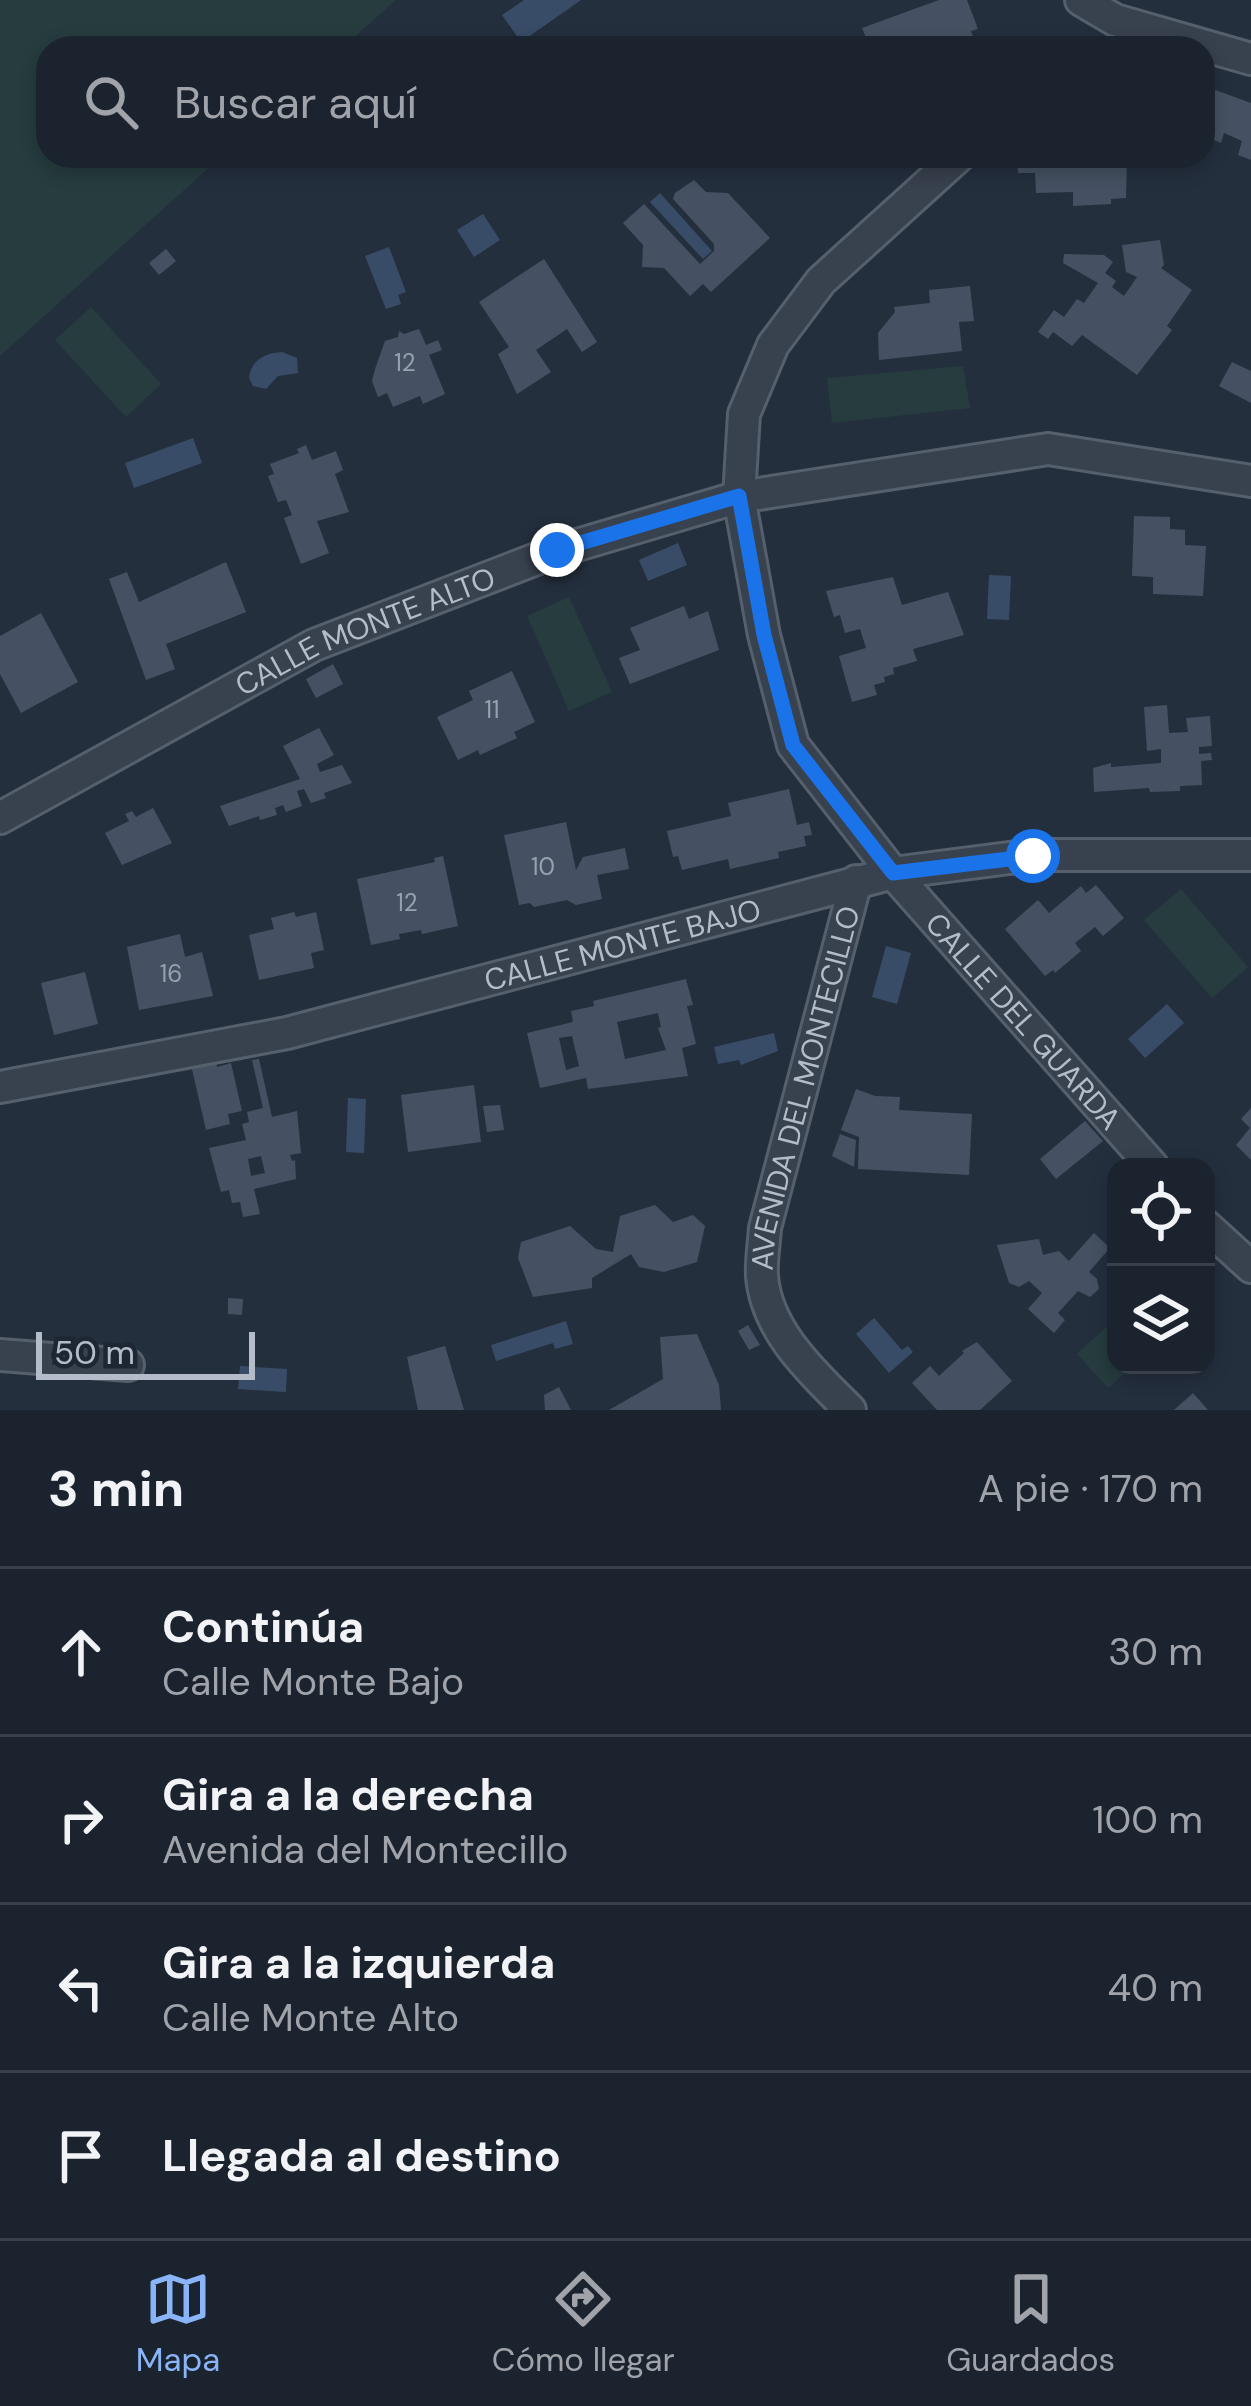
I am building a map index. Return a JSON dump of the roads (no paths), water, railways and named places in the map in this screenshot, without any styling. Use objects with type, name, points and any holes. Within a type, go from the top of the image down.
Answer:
[{"type":"street","points":[[1081,0],[1114,20],[1170,36]]},
{"type":"street","points":[[1215,49],[1251,59]]},
{"type":"street","name":"AVENIDA DEL MONTECILLO","points":[[893,873],[793,745],[764,635],[739,496],[744,414],[772,345],[821,281],[946,168]]},
{"type":"street","name":"CALLE MONTE ALTO","points":[[0,818],[314,645],[557,550],[739,496],[1048,449],[1251,481]]},
{"type":"street","name":"CALLE MONTE BAJO","points":[[0,1087],[287,1033],[893,873],[1033,856],[1251,855]]},
{"type":"street","name":"CALLE DEL GUARDA","points":[[893,873],[1146,1158]]},
{"type":"street","name":"AVENIDA DEL MONTECILLO","points":[[850,1410],[805,1366],[772,1315],[762,1278],[765,1228],[856,881]]},
{"type":"street","points":[[1215,1234],[1251,1267]]},
{"type":"street","points":[[0,1355],[128,1365]]},
{"type":"water","points":[[524,0],[581,0],[530,36],[517,36],[502,15]]},
{"type":"water","points":[[660,193],[712,251],[703,259],[650,202]]},
{"type":"water","points":[[483,214],[500,240],[474,257],[457,230]]},
{"type":"water","points":[[389,247],[406,292],[398,295],[401,304],[386,309],[365,256]]},
{"type":"water","points":[[282,352],[297,358],[298,373],[278,376],[266,389],[253,386],[249,378],[256,362]]},
{"type":"water","points":[[193,438],[202,463],[134,488],[125,463]]},
{"type":"water","points":[[678,543],[687,565],[648,581],[639,560]]},
{"type":"water","points":[[989,575],[1011,576],[1009,620],[987,619]]},
{"type":"water","points":[[886,946],[911,953],[897,1004],[872,997]]},
{"type":"water","points":[[1167,1004],[1184,1023],[1145,1058],[1128,1039]]},
{"type":"water","points":[[774,1033],[778,1051],[741,1065],[739,1060],[718,1064],[714,1047]]},
{"type":"water","points":[[348,1098],[366,1099],[364,1153],[346,1152]]},
{"type":"water","points":[[874,1318],[902,1350],[908,1346],[913,1352],[889,1373],[856,1334]]},
{"type":"water","points":[[566,1321],[573,1344],[555,1349],[553,1343],[496,1361],[491,1345]]},
{"type":"water","points":[[240,1366],[287,1369],[286,1392],[238,1389]]}]
